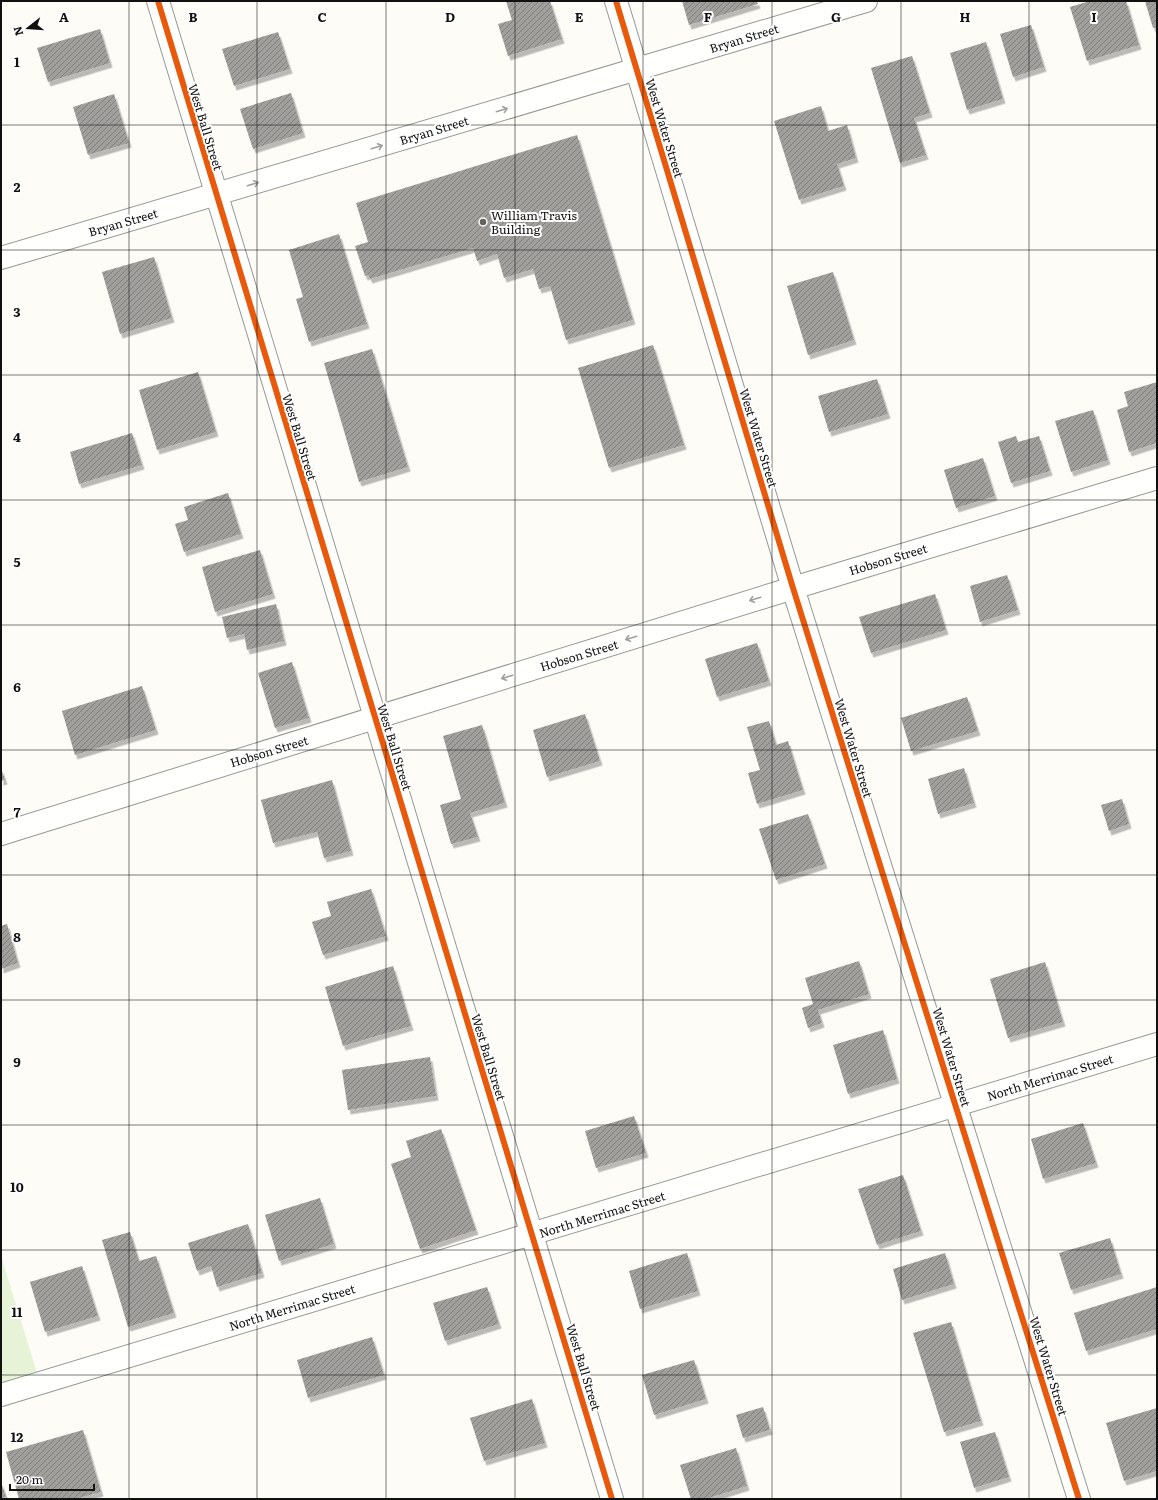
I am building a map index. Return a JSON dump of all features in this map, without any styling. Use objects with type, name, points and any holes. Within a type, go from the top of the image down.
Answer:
[{"type":"street","name":"West Ball Street","points":[[158,1],[215,195],[612,1499]]},
{"type":"street","name":"West Water Street","points":[[616,1],[793,588],[1079,1499]]},
{"type":"street","name":"Bryan Street","points":[[1,258],[866,1]]},
{"type":"street","name":"Hobson Street","points":[[1,834],[793,588],[1157,478]]},
{"type":"street","name":"North Merrimac Street","points":[[1,1395],[1157,1044]]},
{"type":"green space","points":[[1,1256],[37,1373],[1,1384]]},
{"type":"building","points":[[506,1],[550,1],[562,39],[508,56],[498,24],[512,20]]},
{"type":"building","points":[[682,1],[757,1],[758,4],[689,25]]},
{"type":"building","points":[[1090,1],[1126,1],[1139,45],[1087,61],[1070,7]]},
{"type":"building","points":[[1145,1],[1157,1],[1157,27],[1153,28]]},
{"type":"building","points":[[1031,25],[1044,67],[1013,77],[1000,34]]},
{"type":"building","points":[[100,29],[110,63],[48,82],[37,48]]},
{"type":"building","points":[[278,32],[290,69],[234,86],[222,49]]},
{"type":"building","points":[[986,42],[1003,99],[967,110],[950,53]]},
{"type":"building","points":[[912,56],[930,113],[914,118],[926,155],[900,163],[871,68]]},
{"type":"building","points":[[291,93],[303,133],[253,149],[240,109]]},
{"type":"building","points":[[114,94],[129,143],[88,155],[73,107]]},
{"type":"building","points":[[821,106],[828,131],[847,125],[856,158],[837,164],[844,186],[799,200],[774,121]]},
{"type":"building","name":"William Travis Building","points":[[577,135],[633,320],[566,340],[550,286],[539,289],[533,269],[504,278],[497,254],[477,261],[473,248],[370,279],[368,275],[365,276],[355,246],[368,242],[356,203]]},
{"type":"building","points":[[339,234],[367,324],[309,342],[296,299],[303,297],[289,250]]},
{"type":"building","points":[[154,257],[172,318],[120,334],[102,272]]},
{"type":"building","points":[[833,272],[854,340],[808,355],[787,286]]},
{"type":"building","points":[[653,345],[684,445],[609,468],[578,368]]},
{"type":"building","points":[[372,349],[408,467],[359,482],[324,363]]},
{"type":"building","points":[[198,372],[216,432],[157,450],[139,390]]},
{"type":"building","points":[[877,379],[888,414],[829,432],[818,396]]},
{"type":"building","points":[[1157,382],[1157,443],[1129,452],[1117,410],[1128,406],[1124,392]]},
{"type":"building","points":[[1093,410],[1108,460],[1071,472],[1055,421]]},
{"type":"building","points":[[132,433],[142,465],[79,484],[70,452]]},
{"type":"building","points":[[1016,436],[1018,442],[1039,436],[1050,471],[1011,483],[998,442]]},
{"type":"building","points":[[983,458],[995,496],[956,508],[944,470]]},
{"type":"building","points":[[228,493],[241,534],[184,552],[175,524],[188,520],[184,507]]},
{"type":"building","points":[[260,550],[273,594],[215,612],[202,567]]},
{"type":"building","points":[[1007,575],[1018,610],[980,622],[970,586]]},
{"type":"building","points":[[935,594],[946,630],[871,653],[859,617]]},
{"type":"building","points":[[276,604],[284,641],[247,650],[244,634],[227,638],[222,617]]},
{"type":"building","points":[[757,643],[769,681],[717,697],[705,659]]},
{"type":"building","points":[[292,662],[309,718],[275,728],[258,673]]},
{"type":"building","points":[[142,686],[156,730],[75,755],[62,711]]},
{"type":"building","points":[[967,697],[978,731],[911,751],[901,718]]},
{"type":"building","points":[[585,714],[600,761],[547,777],[533,730]]},
{"type":"building","points":[[769,721],[776,745],[788,741],[803,790],[757,804],[748,773],[760,770],[747,727]]},
{"type":"building","points":[[482,725],[505,803],[470,813],[478,837],[451,844],[440,805],[461,799],[443,736]]},
{"type":"building","points":[[1,768],[5,780],[1,781]]},
{"type":"building","points":[[964,768],[974,803],[938,814],[928,779]]},
{"type":"building","points":[[332,780],[351,851],[324,858],[317,832],[273,843],[261,800]]},
{"type":"building","points":[[1122,799],[1129,824],[1109,831],[1101,805]]},
{"type":"building","points":[[808,814],[825,864],[776,880],[759,829]]},
{"type":"building","points":[[371,889],[386,936],[323,955],[312,922],[331,916],[327,902]]},
{"type":"building","points":[[7,924],[18,963],[1,969],[1,926]]},
{"type":"building","points":[[859,961],[869,994],[818,1010],[822,1023],[808,1028],[802,1008],[813,1004],[805,978]]},
{"type":"building","points":[[1045,962],[1063,1022],[1008,1038],[990,979]]},
{"type":"building","points":[[393,966],[411,1026],[343,1046],[325,987]]},
{"type":"building","points":[[883,1030],[897,1079],[848,1094],[833,1045]]},
{"type":"building","points":[[430,1057],[436,1096],[348,1110],[342,1070]]},
{"type":"building","points":[[634,1116],[646,1153],[596,1168],[585,1131]]},
{"type":"building","points":[[1083,1123],[1096,1163],[1043,1179],[1031,1139]]},
{"type":"building","points":[[441,1129],[476,1230],[420,1249],[391,1164],[411,1157],[406,1141]]},
{"type":"building","points":[[903,1175],[921,1231],[877,1245],[858,1189]]},
{"type":"building","points":[[320,1198],[334,1244],[279,1261],[265,1215]]},
{"type":"building","points":[[248,1224],[262,1273],[217,1287],[211,1266],[197,1271],[188,1243]]},
{"type":"building","points":[[130,1232],[139,1261],[156,1256],[174,1313],[128,1327],[102,1240]]},
{"type":"building","points":[[1110,1238],[1121,1274],[1071,1290],[1059,1253]]},
{"type":"building","points":[[687,1253],[698,1291],[640,1309],[629,1271]]},
{"type":"building","points":[[945,1253],[954,1284],[902,1300],[893,1269]]},
{"type":"building","points":[[82,1266],[98,1316],[45,1332],[30,1282]]},
{"type":"building","points":[[487,1287],[499,1324],[445,1341],[433,1303]]},
{"type":"building","points":[[1157,1287],[1157,1329],[1086,1351],[1074,1313]]},
{"type":"building","points":[[951,1322],[981,1421],[944,1432],[913,1333]]},
{"type":"building","points":[[372,1337],[384,1375],[308,1398],[297,1360]]},
{"type":"building","points":[[694,1360],[706,1399],[654,1415],[642,1375]]},
{"type":"building","points":[[532,1399],[545,1443],[484,1461],[470,1418]]},
{"type":"building","points":[[763,1407],[770,1430],[743,1438],[736,1415]]},
{"type":"building","points":[[1157,1408],[1157,1471],[1124,1481],[1106,1423]]},
{"type":"building","points":[[83,1430],[101,1492],[75,1499],[19,1499],[6,1452]]},
{"type":"building","points":[[995,1432],[1009,1477],[974,1488],[960,1442]]},
{"type":"building","points":[[736,1448],[747,1486],[706,1499],[691,1499],[680,1465]]},
{"type":"building","points":[[1,1482],[6,1497],[1,1498]]},
{"type":"cycle path","points":[[158,1],[612,1499]]},
{"type":"cycle path","points":[[616,1],[793,588],[1079,1499]]},
{"type":"place","name":"William Travis Building","points":[[483,222]]}]
